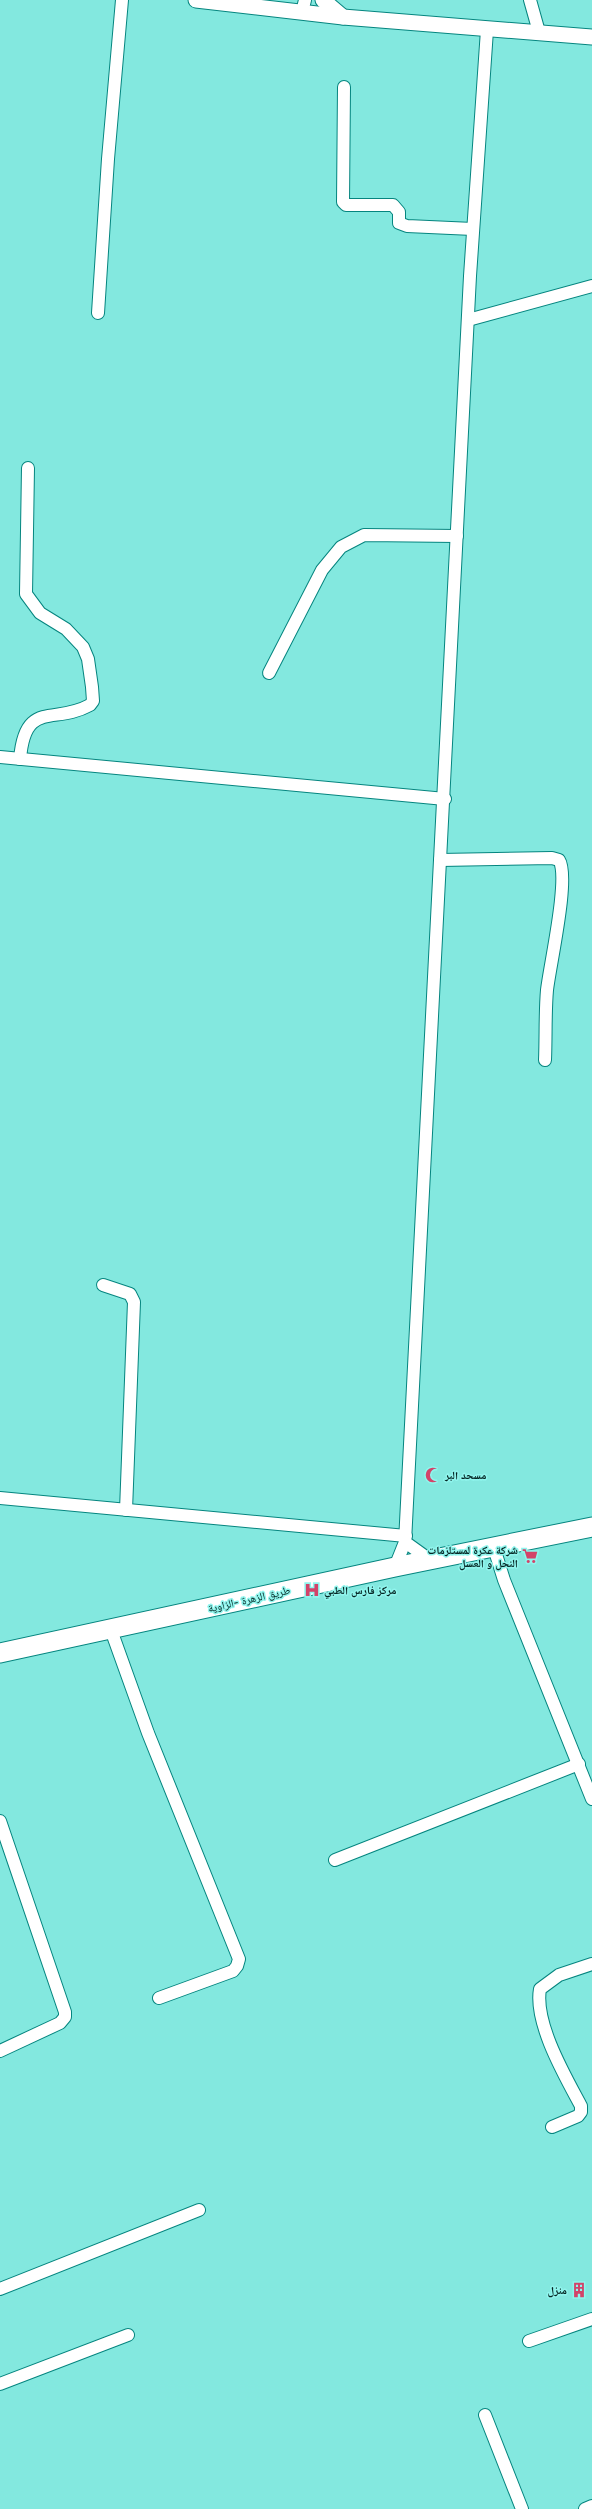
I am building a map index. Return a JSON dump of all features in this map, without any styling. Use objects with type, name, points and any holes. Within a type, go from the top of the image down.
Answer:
[{"type":"main road","name":"طريق الزهرة -الزاوية","points":[[0,1653],[111,1630],[395,1566],[494,1548],[592,1527]]},
{"type":"street","points":[[98,313],[108,159],[122,0]]},
{"type":"street","points":[[196,0],[298,6],[343,17],[487,30],[539,32],[592,38]]},
{"type":"street","points":[[323,0],[343,17]]},
{"type":"street","points":[[530,0],[539,32]]},
{"type":"street","points":[[395,1566],[405,1539],[440,860],[445,799],[456,536],[473,229],[487,30]]},
{"type":"street","points":[[344,87],[343,202],[346,204],[393,205],[399,212],[399,223],[407,226],[473,229]]},
{"type":"street","points":[[468,320],[592,286]]},
{"type":"street","points":[[20,759],[22,744],[33,722],[49,714],[84,709],[90,706],[93,696],[88,660],[83,647],[66,629],[40,613],[26,594],[28,468]]},
{"type":"street","points":[[269,673],[322,570],[341,547],[364,535],[456,536]]},
{"type":"street","points":[[0,757],[445,799]]},
{"type":"street","points":[[440,860],[552,858],[559,860],[562,865],[562,886],[547,990],[545,1060]]},
{"type":"street","points":[[103,1285],[130,1294],[134,1302],[126,1510]]},
{"type":"street","points":[[0,1498],[405,1539],[430,1560]]},
{"type":"street","points":[[494,1548],[504,1580],[592,1798]]},
{"type":"street","points":[[111,1630],[148,1733],[238,1959],[237,1966],[233,1971],[159,1998]]},
{"type":"street","points":[[335,1860],[578,1764]]},
{"type":"street","points":[[0,1821],[65,2012],[60,2023],[0,2051]]},
{"type":"street","points":[[552,2127],[578,2116],[581,2112],[581,2106],[562,2070],[544,2024],[538,2000],[540,1989],[559,1975],[592,1964]]},
{"type":"street","points":[[0,2289],[199,2210]]},
{"type":"street","points":[[529,2341],[592,2319]]},
{"type":"street","points":[[0,2384],[128,2335]]},
{"type":"street","points":[[485,2415],[522,2509]]},
{"type":"street","points":[[585,2509],[592,2506]]},
{"type":"place","name":"مسحد البر","points":[[433,1475]]},
{"type":"place","name":"شركة عكرة لمستلزمات النحل و العسل","points":[[530,1556]]},
{"type":"place","name":"مركز فارس الطبي","points":[[312,1590]]},
{"type":"place","name":"منزل","points":[[579,2290]]}]
